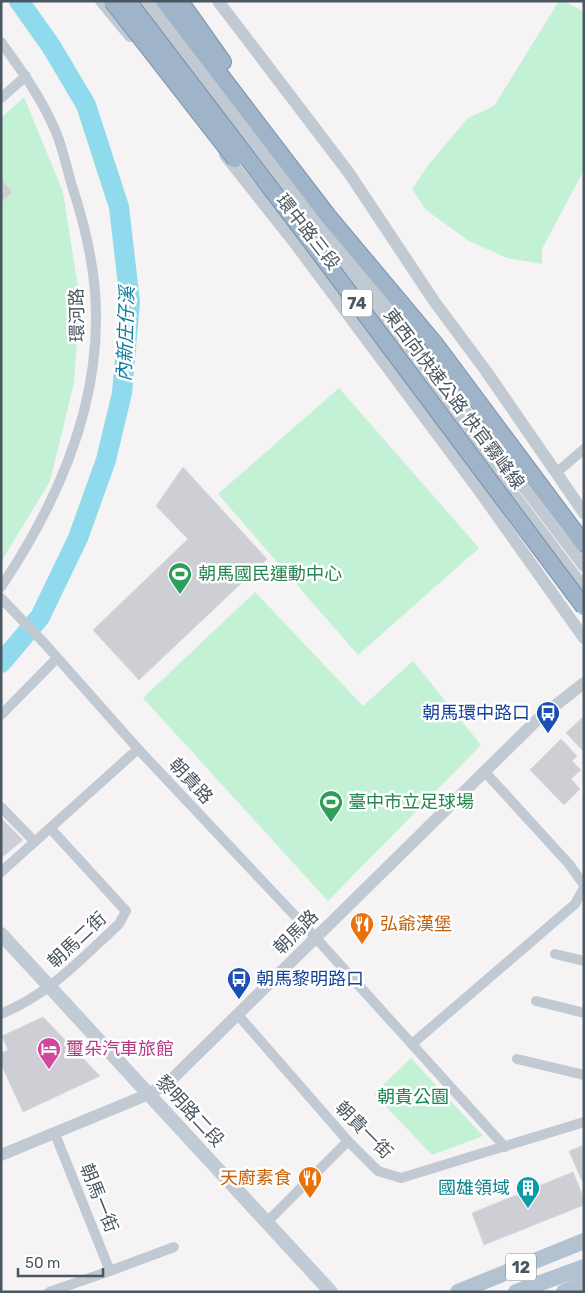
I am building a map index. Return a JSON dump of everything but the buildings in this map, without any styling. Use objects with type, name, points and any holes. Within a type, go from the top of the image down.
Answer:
[{"type":"highway","name":"東西向快速公路 快官霧峰線","points":[[128,1],[300,226],[584,607]]},
{"type":"highway","name":"東西向快速公路 快官霧峰線","points":[[164,1],[328,216],[436,345],[584,544]]},
{"type":"highway","points":[[180,1],[303,172],[328,216]]},
{"type":"highway","points":[[113,9],[282,216],[300,226]]},
{"type":"main road","name":"黎明路二段","points":[[1,934],[331,1292]]},
{"type":"main road","name":"12","points":[[458,1292],[584,1241]]},
{"type":"main road","name":"12","points":[[516,1292],[584,1266]]},
{"type":"main road","points":[[564,1292],[584,1284]]},
{"type":"street","name":"環中路三段","points":[[101,1],[113,9],[294,242],[478,489],[584,638]]},
{"type":"street","points":[[113,9],[136,1]]},
{"type":"street","name":"環中路三段","points":[[142,1],[584,588]]},
{"type":"street","name":"環中路三段","points":[[153,1],[584,566]]},
{"type":"street","points":[[218,1],[349,173],[434,301],[584,513]]},
{"type":"street","name":"環河路","points":[[1,42],[40,98],[57,134],[83,218],[89,250],[96,316],[93,366],[76,439],[57,489],[17,564],[1,588]]},
{"type":"street","points":[[1,98],[26,76]]},
{"type":"street","points":[[556,474],[584,449]]},
{"type":"street","name":"朝貴路","points":[[1,598],[46,645],[138,749],[315,937]]},
{"type":"street","points":[[1,715],[57,658]]},
{"type":"street","name":"朝馬路","points":[[1,1155],[149,1094],[169,1082],[484,771],[538,719],[584,682]]},
{"type":"street","points":[[1,872],[138,749]]},
{"type":"street","points":[[412,1044],[580,905],[584,886],[569,864],[484,771]]},
{"type":"street","points":[[1,806],[35,842]]},
{"type":"street","name":"朝馬二街","points":[[1,1014],[27,1003],[50,988],[120,924],[126,911],[50,828]]},
{"type":"street","points":[[315,937],[505,1148]]},
{"type":"street","points":[[555,954],[584,961]]},
{"type":"street","points":[[536,1001],[584,1013]]},
{"type":"street","name":"朝貴一街","points":[[238,1015],[348,1141],[378,1172],[401,1178],[505,1148],[584,1122]]},
{"type":"street","points":[[517,1058],[584,1075]]},
{"type":"street","name":"朝馬一街","points":[[55,1134],[110,1271]]},
{"type":"street","points":[[267,1222],[348,1141]]},
{"type":"street","points":[[49,1292],[174,1247]]},
{"type":"green space","points":[[559,1],[565,1],[584,12],[584,170],[542,249],[542,264],[507,258],[469,241],[426,210],[412,189],[429,164],[468,118],[494,106]]},
{"type":"green space","points":[[24,97],[63,192],[80,300],[74,383],[50,481],[1,562],[1,118]]},
{"type":"green space","points":[[339,388],[479,548],[358,655],[218,494]]},
{"type":"green space","name":"臺中市立足球場","points":[[255,592],[363,706],[413,661],[481,745],[328,901],[143,698]]},
{"type":"green space","name":"朝貴公園","points":[[411,1058],[483,1136],[432,1155],[374,1094]]},
{"type":"waterway","name":"內新庄仔溪","points":[[1,663],[40,617],[78,538],[106,460],[122,393],[130,302],[119,207],[86,105],[51,46],[19,1]]},
{"type":"place","name":"朝馬國民運動中心","points":[[180,595]]},
{"type":"place","name":"朝馬環中路口","points":[[548,734]]},
{"type":"place","name":"臺中市立足球場","points":[[331,823]]},
{"type":"place","name":"弘爺漢堡","points":[[362,945]]},
{"type":"place","name":"朝馬黎明路口","points":[[239,1000]]},
{"type":"place","name":"璽朵汽車旅館","points":[[49,1070]]},
{"type":"place","name":"天廚素食","points":[[310,1199]]},
{"type":"place","name":"國雄領域","points":[[528,1209]]}]
